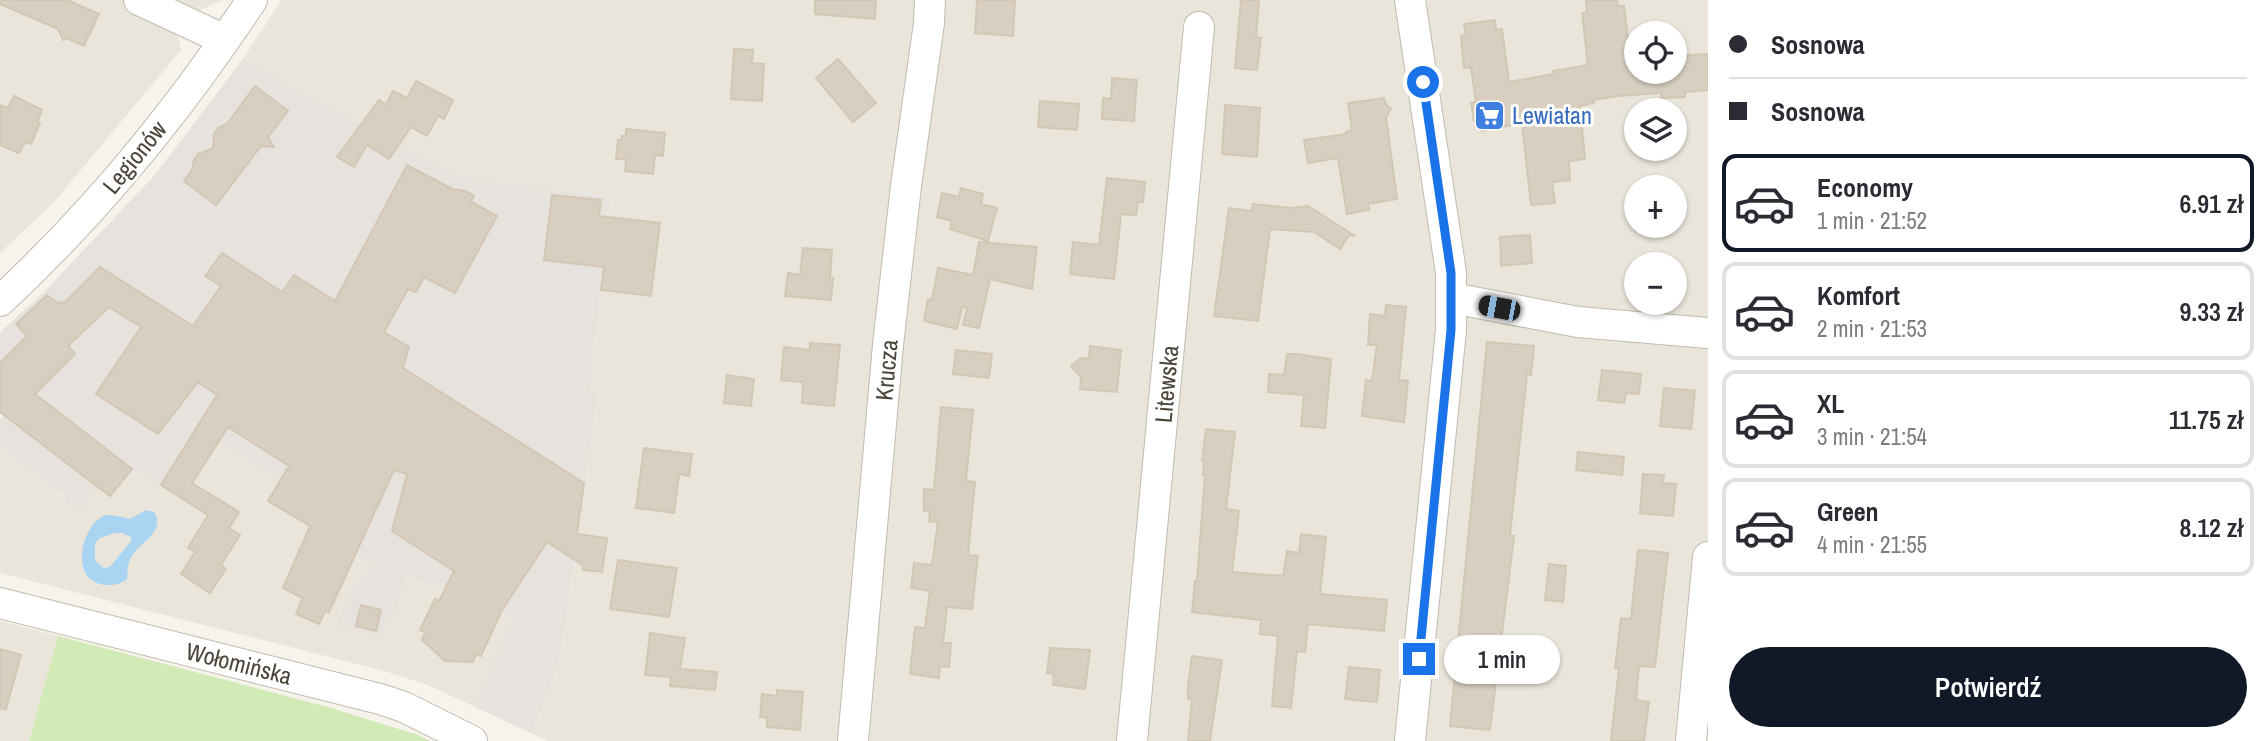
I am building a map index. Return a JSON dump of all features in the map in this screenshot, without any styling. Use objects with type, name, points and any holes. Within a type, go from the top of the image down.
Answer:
[{"type":"street","points":[[139,0],[225,40]]},
{"type":"street","name":"Legionów","points":[[0,301],[52,251],[111,186],[225,40],[252,0]]},
{"type":"street","name":"Krucza","points":[[853,741],[888,345],[930,0]]},
{"type":"street","points":[[1410,0],[1451,273],[1452,298],[1410,741]]},
{"type":"street","name":"Litewska","points":[[1132,741],[1199,27]]},
{"type":"street","points":[[1452,298],[1578,322],[1708,333]]},
{"type":"street","points":[[1691,741],[1708,556]]},
{"type":"street","name":"Wołomińska","points":[[0,603],[380,699],[404,707],[472,741]]},
{"type":"shaded area","points":[[0,0],[223,0],[200,10],[177,30],[181,50],[54,202],[0,253]]},
{"type":"shaded area","points":[[282,0],[1708,0],[1708,741],[548,741],[531,733],[546,700],[561,655],[598,393],[590,391],[611,197],[458,175],[243,59]]},
{"type":"shaded area","points":[[243,59],[458,175],[611,197],[590,390],[598,393],[561,655],[546,700],[531,733],[473,706],[513,618],[406,576],[397,610],[380,637],[336,626],[353,586],[373,565],[296,518],[308,498],[218,442],[182,498],[132,469],[110,496],[96,486],[82,515],[63,501],[65,498],[0,448],[0,420],[3,415],[0,412],[0,332],[44,292],[154,176]]},
{"type":"shaded area","points":[[218,442],[308,498],[374,565],[353,586],[337,626],[397,610],[405,576],[514,619],[473,706],[425,684],[381,670],[0,573],[0,448],[65,499],[64,501],[132,469]]},
{"type":"shaded area","points":[[0,621],[58,636],[29,741],[0,741]]},
{"type":"green space","points":[[58,636],[328,707],[430,741],[29,741]]},
{"type":"water","points":[[146,510],[154,512],[157,524],[152,535],[132,556],[127,579],[113,585],[94,582],[87,574],[82,553],[90,530],[96,521],[107,515],[130,519]],"holes":[[[122,533],[131,537],[131,541],[110,567],[104,568],[95,561],[95,543],[100,538]]]},
{"type":"building","points":[[0,0],[67,0],[99,14],[84,46],[67,38],[63,40],[58,29],[0,4]]},
{"type":"building","points":[[815,0],[876,0],[875,19],[815,14]]},
{"type":"building","points":[[977,0],[1015,0],[1013,36],[975,33]]},
{"type":"building","points":[[1241,0],[1259,0],[1256,37],[1261,38],[1257,70],[1235,68]]},
{"type":"building","points":[[1586,0],[1617,0],[1618,6],[1624,6],[1624,84],[1687,84],[1687,55],[1708,54],[1708,90],[1685,92],[1685,97],[1661,98],[1661,93],[1618,96],[1593,100],[1594,103],[1580,106],[1585,159],[1569,161],[1570,180],[1552,182],[1555,203],[1531,205],[1522,123],[1482,131],[1480,120],[1474,121],[1471,103],[1476,102],[1471,67],[1464,68],[1461,36],[1466,35],[1464,24],[1495,20],[1496,30],[1502,29],[1509,82],[1588,65],[1582,13],[1587,12]]},
{"type":"building","points":[[734,49],[753,50],[752,63],[764,64],[762,101],[731,99]]},
{"type":"building","points":[[838,59],[876,103],[853,122],[816,78]]},
{"type":"building","points":[[1112,78],[1137,80],[1134,121],[1102,119],[1103,98],[1111,99]]},
{"type":"building","points":[[416,81],[453,100],[444,119],[438,116],[427,136],[411,127],[389,159],[367,145],[354,167],[337,157],[379,100],[386,105],[393,91],[407,98]]},
{"type":"building","points":[[255,86],[288,111],[268,137],[274,147],[261,146],[216,205],[184,181],[198,154],[213,148],[214,134],[218,128],[227,124]]},
{"type":"building","points":[[14,96],[42,110],[31,144],[25,142],[19,153],[0,145],[0,105],[8,108]]},
{"type":"building","points":[[1384,98],[1391,109],[1386,117],[1397,199],[1368,204],[1369,210],[1347,214],[1338,158],[1308,163],[1304,140],[1346,134],[1352,130],[1348,103]]},
{"type":"building","points":[[1040,101],[1079,104],[1077,130],[1038,127]]},
{"type":"building","points":[[1225,105],[1260,108],[1257,157],[1222,154]]},
{"type":"building","points":[[626,129],[665,133],[663,156],[655,155],[653,174],[625,171],[626,159],[616,159],[618,140],[626,136]]},
{"type":"building","points":[[407,165],[452,189],[474,196],[471,202],[497,216],[455,293],[424,277],[416,292],[408,289],[384,332],[409,347],[403,368],[584,483],[577,534],[607,538],[602,572],[583,570],[584,566],[547,542],[502,610],[481,656],[476,654],[473,662],[445,661],[422,640],[425,632],[420,630],[435,599],[439,601],[454,571],[392,531],[407,474],[394,470],[329,612],[325,611],[319,624],[296,614],[303,598],[283,588],[310,526],[268,501],[289,466],[228,427],[192,483],[239,512],[229,528],[240,535],[221,565],[226,569],[210,593],[181,574],[195,552],[188,548],[208,515],[161,485],[217,395],[198,382],[158,434],[96,394],[141,327],[109,307],[68,346],[75,354],[35,394],[132,469],[110,496],[0,412],[0,363],[27,336],[16,324],[47,295],[63,304],[100,267],[193,326],[221,286],[205,276],[222,253],[282,292],[294,275],[335,301]]},
{"type":"building","points":[[1107,178],[1145,182],[1143,202],[1138,202],[1136,215],[1121,214],[1114,279],[1070,274],[1073,242],[1099,245]]},
{"type":"building","points":[[961,188],[983,194],[981,204],[997,208],[988,241],[950,229],[952,221],[937,217],[942,193],[959,197]]},
{"type":"building","points":[[552,195],[601,200],[599,216],[660,223],[651,296],[601,290],[604,267],[544,260]]},
{"type":"building","points":[[1253,204],[1291,208],[1308,206],[1355,236],[1349,235],[1340,249],[1314,232],[1270,229],[1258,321],[1214,316],[1229,208],[1252,211]]},
{"type":"building","points":[[1530,235],[1532,263],[1501,266],[1500,237]]},
{"type":"building","points":[[979,242],[1037,247],[1032,289],[990,279],[979,328],[963,325],[967,308],[962,307],[957,329],[924,321],[928,299],[932,300],[938,268],[973,275]]},
{"type":"building","points":[[803,248],[832,250],[831,300],[785,296],[788,273],[800,275]]},
{"type":"building","points":[[1386,305],[1406,307],[1399,380],[1408,381],[1404,422],[1362,416],[1366,380],[1372,381],[1377,345],[1368,345],[1370,314],[1385,316]]},
{"type":"building","points":[[1487,342],[1534,346],[1531,375],[1527,374],[1510,535],[1514,536],[1490,730],[1450,726]]},
{"type":"building","points":[[810,343],[840,345],[834,406],[802,403],[803,382],[781,380],[784,347],[810,350]]},
{"type":"building","points":[[1090,346],[1121,350],[1117,392],[1080,389],[1081,377],[1071,366],[1081,358],[1089,359]]},
{"type":"building","points":[[956,350],[992,354],[989,378],[953,374]]},
{"type":"building","points":[[1287,354],[1331,359],[1325,428],[1301,426],[1304,395],[1268,392],[1269,374],[1284,375]]},
{"type":"building","points":[[1602,370],[1641,374],[1639,394],[1626,393],[1624,403],[1598,400]]},
{"type":"building","points":[[727,375],[754,379],[751,406],[724,403]]},
{"type":"building","points":[[1664,388],[1695,391],[1691,429],[1660,426]]},
{"type":"building","points":[[941,407],[973,410],[966,481],[975,482],[968,555],[978,556],[972,609],[947,607],[943,643],[951,643],[949,667],[940,666],[939,678],[910,674],[915,627],[925,628],[930,591],[911,588],[914,563],[932,565],[938,522],[929,521],[930,511],[924,511],[924,489],[934,490]]},
{"type":"building","points":[[1206,429],[1235,432],[1226,509],[1239,511],[1232,572],[1283,576],[1287,551],[1299,553],[1301,534],[1326,537],[1320,594],[1387,600],[1384,631],[1308,624],[1305,652],[1297,651],[1291,708],[1272,706],[1278,636],[1260,634],[1261,620],[1192,612],[1197,581],[1205,475],[1202,461]]},
{"type":"building","points":[[644,448],[692,454],[689,476],[679,474],[674,513],[636,508]]},
{"type":"building","points":[[1578,452],[1624,457],[1622,475],[1576,470]]},
{"type":"building","points":[[1643,474],[1664,475],[1663,483],[1676,484],[1673,516],[1640,513]]},
{"type":"building","points":[[1638,550],[1668,553],[1655,667],[1639,666],[1636,700],[1649,702],[1644,741],[1611,741],[1621,618],[1631,619]]},
{"type":"building","points":[[618,560],[677,568],[669,617],[610,609]]},
{"type":"building","points":[[1549,564],[1566,566],[1563,602],[1545,600]]},
{"type":"building","points":[[361,605],[381,610],[376,631],[356,626]]},
{"type":"building","points":[[650,633],[685,638],[680,669],[717,672],[715,690],[670,686],[671,677],[645,675]]},
{"type":"building","points":[[1050,648],[1090,650],[1085,689],[1053,685],[1054,674],[1047,673]]},
{"type":"building","points":[[0,649],[21,655],[6,709],[0,708]]},
{"type":"building","points":[[1192,656],[1222,660],[1210,741],[1188,741],[1192,700],[1188,699],[1188,685]]},
{"type":"building","points":[[1349,667],[1380,670],[1377,702],[1345,699]]},
{"type":"building","points":[[777,690],[803,692],[800,730],[767,727],[767,718],[760,717],[762,694],[777,696]]},
{"type":"place","name":"Lewiatan","points":[[1489,115]]},
{"type":"route","points":[[1419,659],[1452,298],[1451,273],[1423,82]]}]
